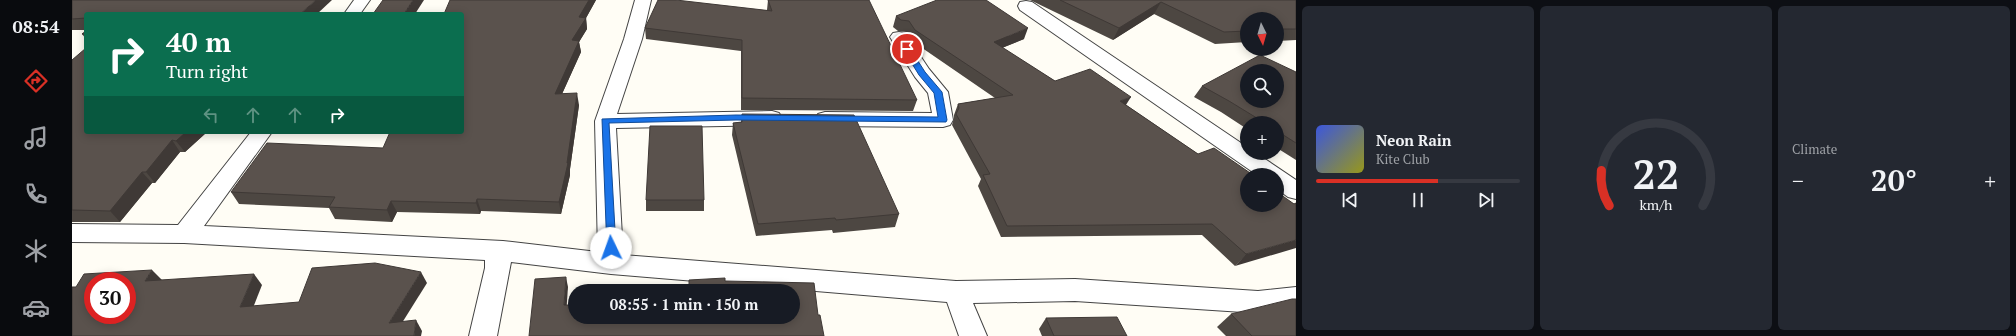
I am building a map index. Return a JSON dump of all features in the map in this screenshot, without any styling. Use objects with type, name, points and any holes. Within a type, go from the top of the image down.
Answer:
[{"type":"street","points":[[353,12],[362,0]]},
{"type":"street","points":[[611,264],[604,121],[633,39],[643,0]]},
{"type":"street","points":[[1026,6],[1263,168]]},
{"type":"street","points":[[604,121],[800,118],[943,120],[938,92],[922,73],[899,37]]},
{"type":"street","points":[[184,234],[260,134]]},
{"type":"street","points":[[1284,183],[1296,191]]},
{"type":"street","points":[[76,238],[184,234],[502,251],[611,264],[956,292],[1075,290],[1258,302],[1296,298]]},
{"type":"street","points":[[483,336],[498,268],[498,257],[502,251]]},
{"type":"street","points":[[956,292],[973,336]]},
{"type":"building","points":[[72,0],[316,0],[302,12],[84,12],[84,18],[72,19]]},
{"type":"building","points":[[383,0],[413,0],[405,12],[374,12]]},
{"type":"building","points":[[450,0],[589,0],[579,17],[586,18],[572,40],[579,41],[555,94],[577,93],[568,163],[559,202],[477,199],[476,203],[391,201],[387,210],[329,207],[335,197],[231,192],[267,143],[383,148],[389,134],[464,134],[464,12],[445,12]]},
{"type":"building","points":[[658,0],[676,0],[772,11],[768,0],[869,0],[917,100],[742,98],[742,40],[645,28]]},
{"type":"building","points":[[937,0],[986,0],[1028,28],[994,42],[1055,81],[1090,69],[1131,97],[1120,101],[1198,154],[1214,148],[1243,168],[1240,168],[1240,212],[1284,212],[1284,197],[1294,204],[1296,203],[1296,240],[1246,254],[1212,224],[1007,226],[983,175],[990,174],[956,114],[959,108],[958,104],[1013,95],[915,30],[909,21],[901,20],[896,16]]},
{"type":"building","points":[[1060,0],[1296,0],[1296,29],[1284,29],[1284,12],[1240,12],[1240,31],[1224,32],[1161,2],[1119,28]]},
{"type":"building","points":[[84,50],[84,134],[184,134],[176,141],[172,140],[146,172],[142,172],[110,211],[72,210],[72,60]]},
{"type":"building","points":[[1258,56],[1262,56],[1279,64],[1243,64]]},
{"type":"building","points":[[1240,66],[1240,108],[1202,86]]},
{"type":"building","points":[[1284,66],[1296,72],[1296,143],[1284,135],[1284,116],[1254,116],[1240,108],[1284,108]]},
{"type":"building","points":[[742,114],[854,115],[899,214],[836,220],[835,218],[758,224],[733,123],[742,122]]},
{"type":"building","points":[[650,126],[702,126],[704,200],[646,200]]},
{"type":"building","points":[[375,263],[421,272],[389,323],[416,320],[414,336],[72,336],[72,287],[76,287],[84,274],[84,324],[136,324],[136,272],[118,272],[152,270],[145,281],[254,274],[240,307],[299,302],[312,268]]},
{"type":"building","points":[[566,277],[564,305],[568,305],[568,324],[800,324],[800,284],[689,284],[689,280],[725,278],[725,281],[814,283],[818,315],[820,315],[824,336],[529,336],[535,279]]},
{"type":"building","points":[[1296,299],[1296,336],[1252,336],[1231,314]]},
{"type":"building","points":[[1117,317],[1127,336],[1054,336],[1046,318]]},
{"type":"route","points":[[611,248],[604,121],[736,118],[943,120],[938,92],[922,73],[907,49]]}]
